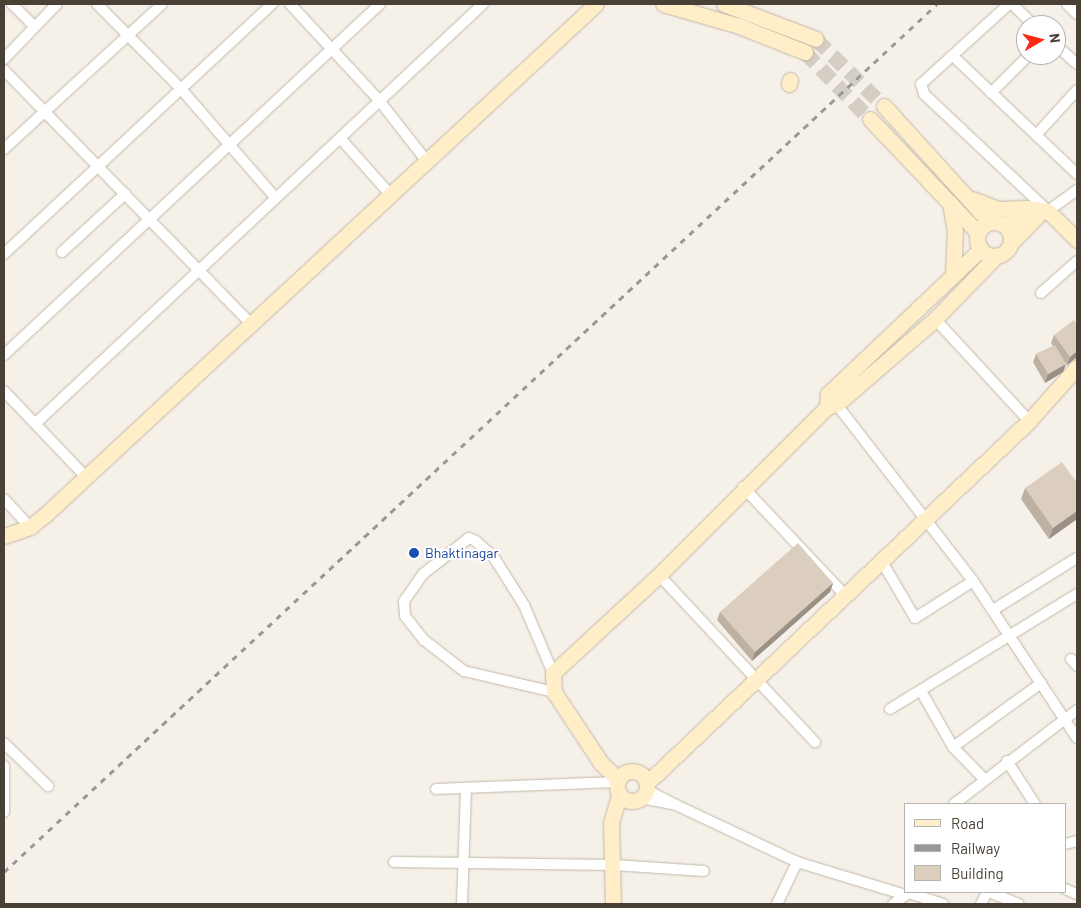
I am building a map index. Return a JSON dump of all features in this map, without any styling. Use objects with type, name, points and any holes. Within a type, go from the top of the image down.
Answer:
[{"type":"street","points":[[12,4],[34,26]]},
{"type":"street","points":[[4,59],[57,4]]},
{"type":"street","points":[[97,4],[181,89],[231,144],[275,197]]},
{"type":"street","points":[[4,149],[162,4]]},
{"type":"street","points":[[4,254],[272,4]]},
{"type":"street","points":[[290,4],[378,99],[425,160]]},
{"type":"street","points":[[4,355],[380,4]]},
{"type":"street","points":[[36,423],[199,272],[275,197],[341,139],[378,99],[481,4]]},
{"type":"street","points":[[4,536],[30,527],[86,477],[389,193],[596,4]]},
{"type":"street","points":[[663,4],[739,26],[804,52]]},
{"type":"street","points":[[724,4],[816,39]]},
{"type":"street","points":[[1023,15],[1011,4],[921,84],[924,94],[1077,240]]},
{"type":"street","points":[[1067,4],[1077,14]]},
{"type":"street","points":[[1066,54],[1077,64]]},
{"type":"street","points":[[952,56],[1037,134],[1077,174]]},
{"type":"street","points":[[991,93],[1019,65]]},
{"type":"street","points":[[4,70],[46,111],[250,323]]},
{"type":"street","points":[[1037,134],[1077,90]]},
{"type":"street","points":[[884,106],[989,222],[1006,226]]},
{"type":"street","points":[[870,119],[978,233],[980,249]]},
{"type":"street","points":[[341,139],[389,193]]},
{"type":"street","points":[[830,401],[935,319],[996,256],[1006,252],[1012,242],[1045,211],[1077,190]]},
{"type":"street","points":[[62,252],[125,194]]},
{"type":"street","points":[[966,196],[998,209],[1026,208],[1045,211]]},
{"type":"street","points":[[950,203],[955,232],[953,275]]},
{"type":"street","points":[[1006,226],[1026,208]]},
{"type":"street","points":[[978,233],[989,222]]},
{"type":"street","points":[[1006,226],[1012,242]]},
{"type":"street","points":[[554,673],[659,576],[743,487],[980,249]]},
{"type":"street","points":[[980,249],[996,256]]},
{"type":"street","points":[[1041,294],[1077,261]]},
{"type":"street","points":[[935,319],[1029,421]]},
{"type":"street","points":[[644,786],[656,761],[669,758],[924,522],[1029,421],[1077,367]]},
{"type":"street","points":[[4,391],[86,477]]},
{"type":"street","points":[[830,401],[973,582],[1010,634],[1077,738]]},
{"type":"street","points":[[743,487],[844,594]]},
{"type":"street","points":[[4,499],[30,527]]},
{"type":"street","points":[[554,692],[464,671],[424,640],[405,616],[404,601],[423,574],[469,538],[476,541],[493,556],[524,605],[554,673],[554,692],[620,785],[611,823],[614,832],[613,904]]},
{"type":"street","points":[[993,610],[1077,558]]},
{"type":"street","points":[[881,560],[915,618],[973,582]]},
{"type":"street","points":[[659,576],[756,676],[815,742]]},
{"type":"street","points":[[890,709],[1077,594]]},
{"type":"street","points":[[953,747],[1041,683]]},
{"type":"street","points":[[921,691],[953,747],[984,779]]},
{"type":"street","points":[[955,803],[984,779],[1077,710]]},
{"type":"street","points":[[4,743],[48,786]]},
{"type":"street","points":[[1007,762],[1034,803]]},
{"type":"street","points":[[4,766],[4,812]]},
{"type":"street","points":[[620,785],[644,786]]},
{"type":"street","points":[[436,789],[644,786],[676,805],[798,862],[902,894],[916,893],[943,904]]},
{"type":"street","points":[[462,904],[466,788]]},
{"type":"street","points":[[394,862],[614,865],[704,871]]},
{"type":"street","points":[[777,904],[798,862]]},
{"type":"street","points":[[981,904],[987,893]]},
{"type":"street","points":[[991,893],[1019,904]]},
{"type":"street","points":[[893,904],[902,894]]},
{"type":"building","points":[[1074,320],[1077,325],[1077,351],[1070,357],[1054,335]]},
{"type":"building","points":[[1055,345],[1066,364],[1048,374],[1036,354]]},
{"type":"building","points":[[1062,462],[1077,483],[1077,511],[1053,528],[1025,488]]},
{"type":"building","points":[[798,543],[833,583],[755,652],[720,612]]},
{"type":"tunnel","points":[[816,39],[884,106]]},
{"type":"tunnel","points":[[805,52],[870,119]]},
{"type":"railway","points":[[4,872],[937,4]]},
{"type":"place","name":"Bhaktinagar","points":[[414,553]]}]
